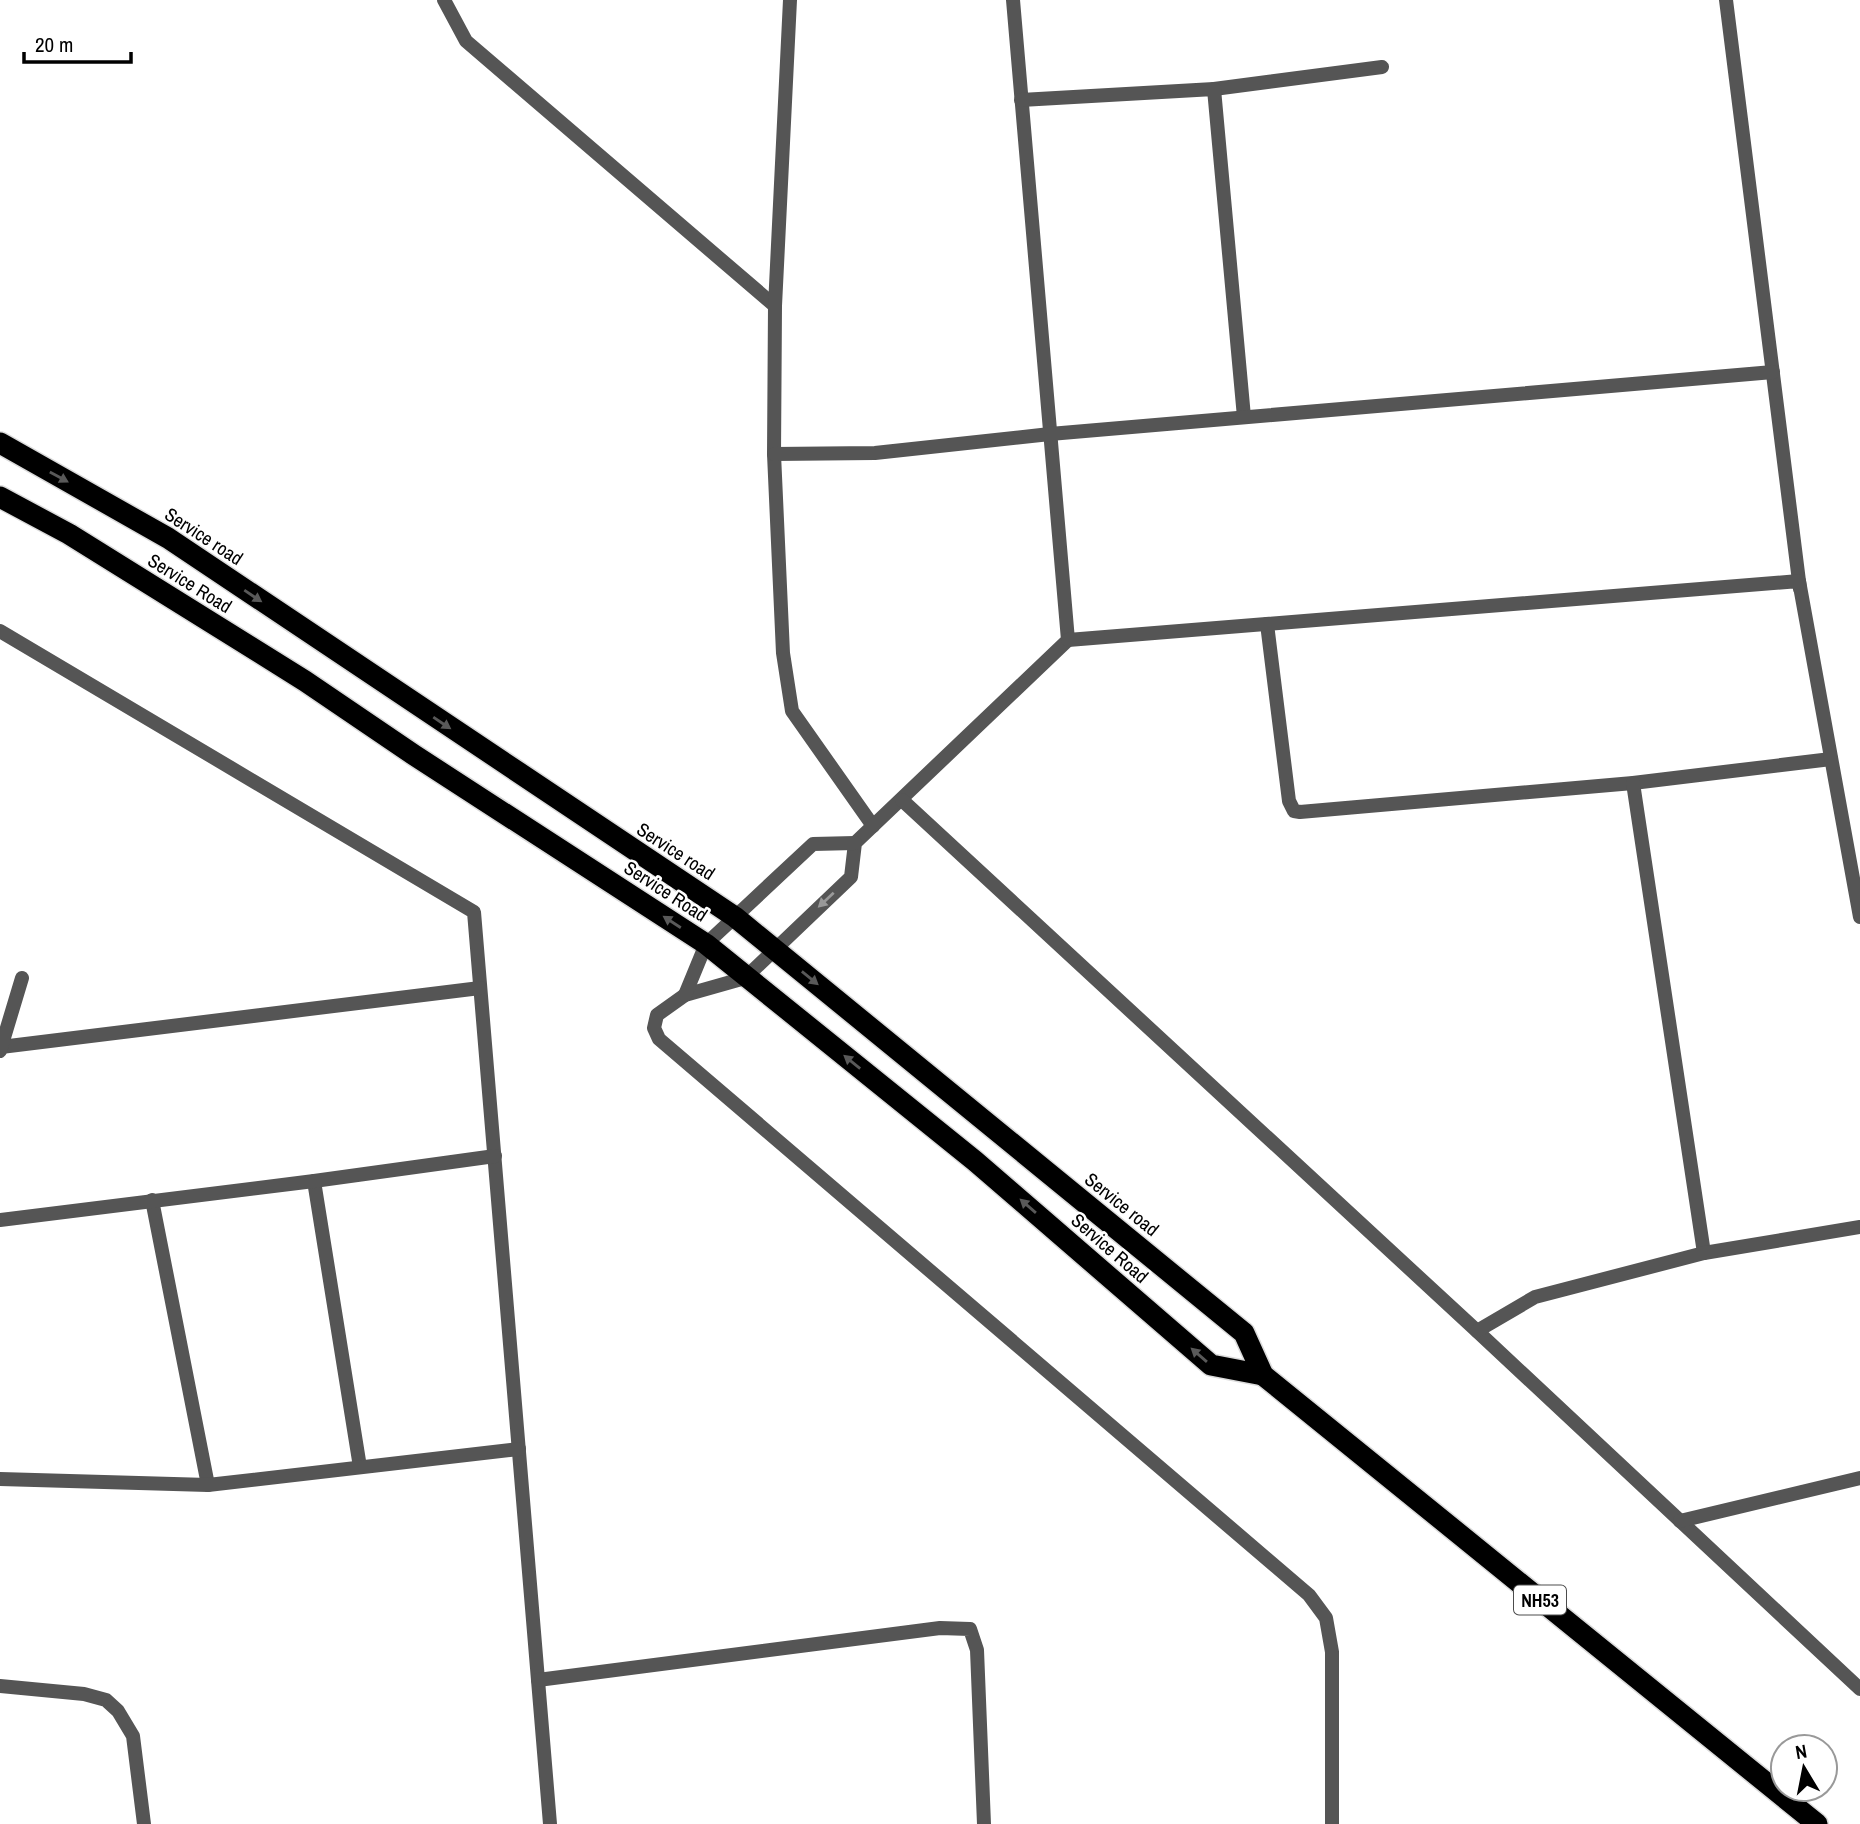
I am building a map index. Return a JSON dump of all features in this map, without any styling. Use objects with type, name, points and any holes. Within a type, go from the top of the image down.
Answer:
[{"type":"highway","name":"Service road","points":[[0,443],[168,538],[735,917],[1244,1333],[1263,1375]]},
{"type":"highway","name":"Service Road","points":[[0,497],[69,534],[305,681],[706,944],[975,1161],[1211,1365],[1263,1375]]},
{"type":"highway","name":"NH53","points":[[1263,1375],[1816,1824]]},
{"type":"street","points":[[444,0],[466,41],[775,306]]},
{"type":"street","points":[[790,0],[775,306],[774,454],[783,653],[792,711],[873,826]]},
{"type":"street","points":[[1013,0],[1068,640]]},
{"type":"street","points":[[1726,0],[1802,598]]},
{"type":"street","points":[[1021,100],[1214,89],[1382,67]]},
{"type":"street","points":[[1214,89],[1244,417]]},
{"type":"street","points":[[774,454],[875,453],[1050,434],[1773,372]]},
{"type":"street","points":[[1332,1824],[1332,1652],[1326,1618],[1320,1608],[659,1039],[654,1028],[657,1015],[685,995],[746,978],[851,877],[855,843],[1068,640],[1799,581],[1860,917]]},
{"type":"street","points":[[1267,624],[1289,801],[1294,811],[1633,783],[1831,759]]},
{"type":"street","points":[[0,631],[474,912],[550,1824]]},
{"type":"street","points":[[1633,783],[1704,1253]]},
{"type":"street","points":[[902,800],[1860,1689]]},
{"type":"street","points":[[685,995],[706,944],[813,844],[855,843]]},
{"type":"street","points":[[22,978],[1,1049],[480,988]]},
{"type":"street","points":[[0,1220],[495,1156]]},
{"type":"street","points":[[314,1181],[360,1468]]},
{"type":"street","points":[[152,1200],[208,1485]]},
{"type":"street","points":[[1477,1331],[1535,1297],[1704,1253],[1860,1227]]},
{"type":"street","points":[[0,1479],[208,1485],[519,1449]]},
{"type":"street","points":[[1680,1521],[1860,1478]]},
{"type":"street","points":[[538,1681],[940,1628],[970,1629],[978,1650],[984,1824]]},
{"type":"street","points":[[0,1686],[84,1694],[106,1700],[118,1711],[133,1736],[144,1824]]}]
